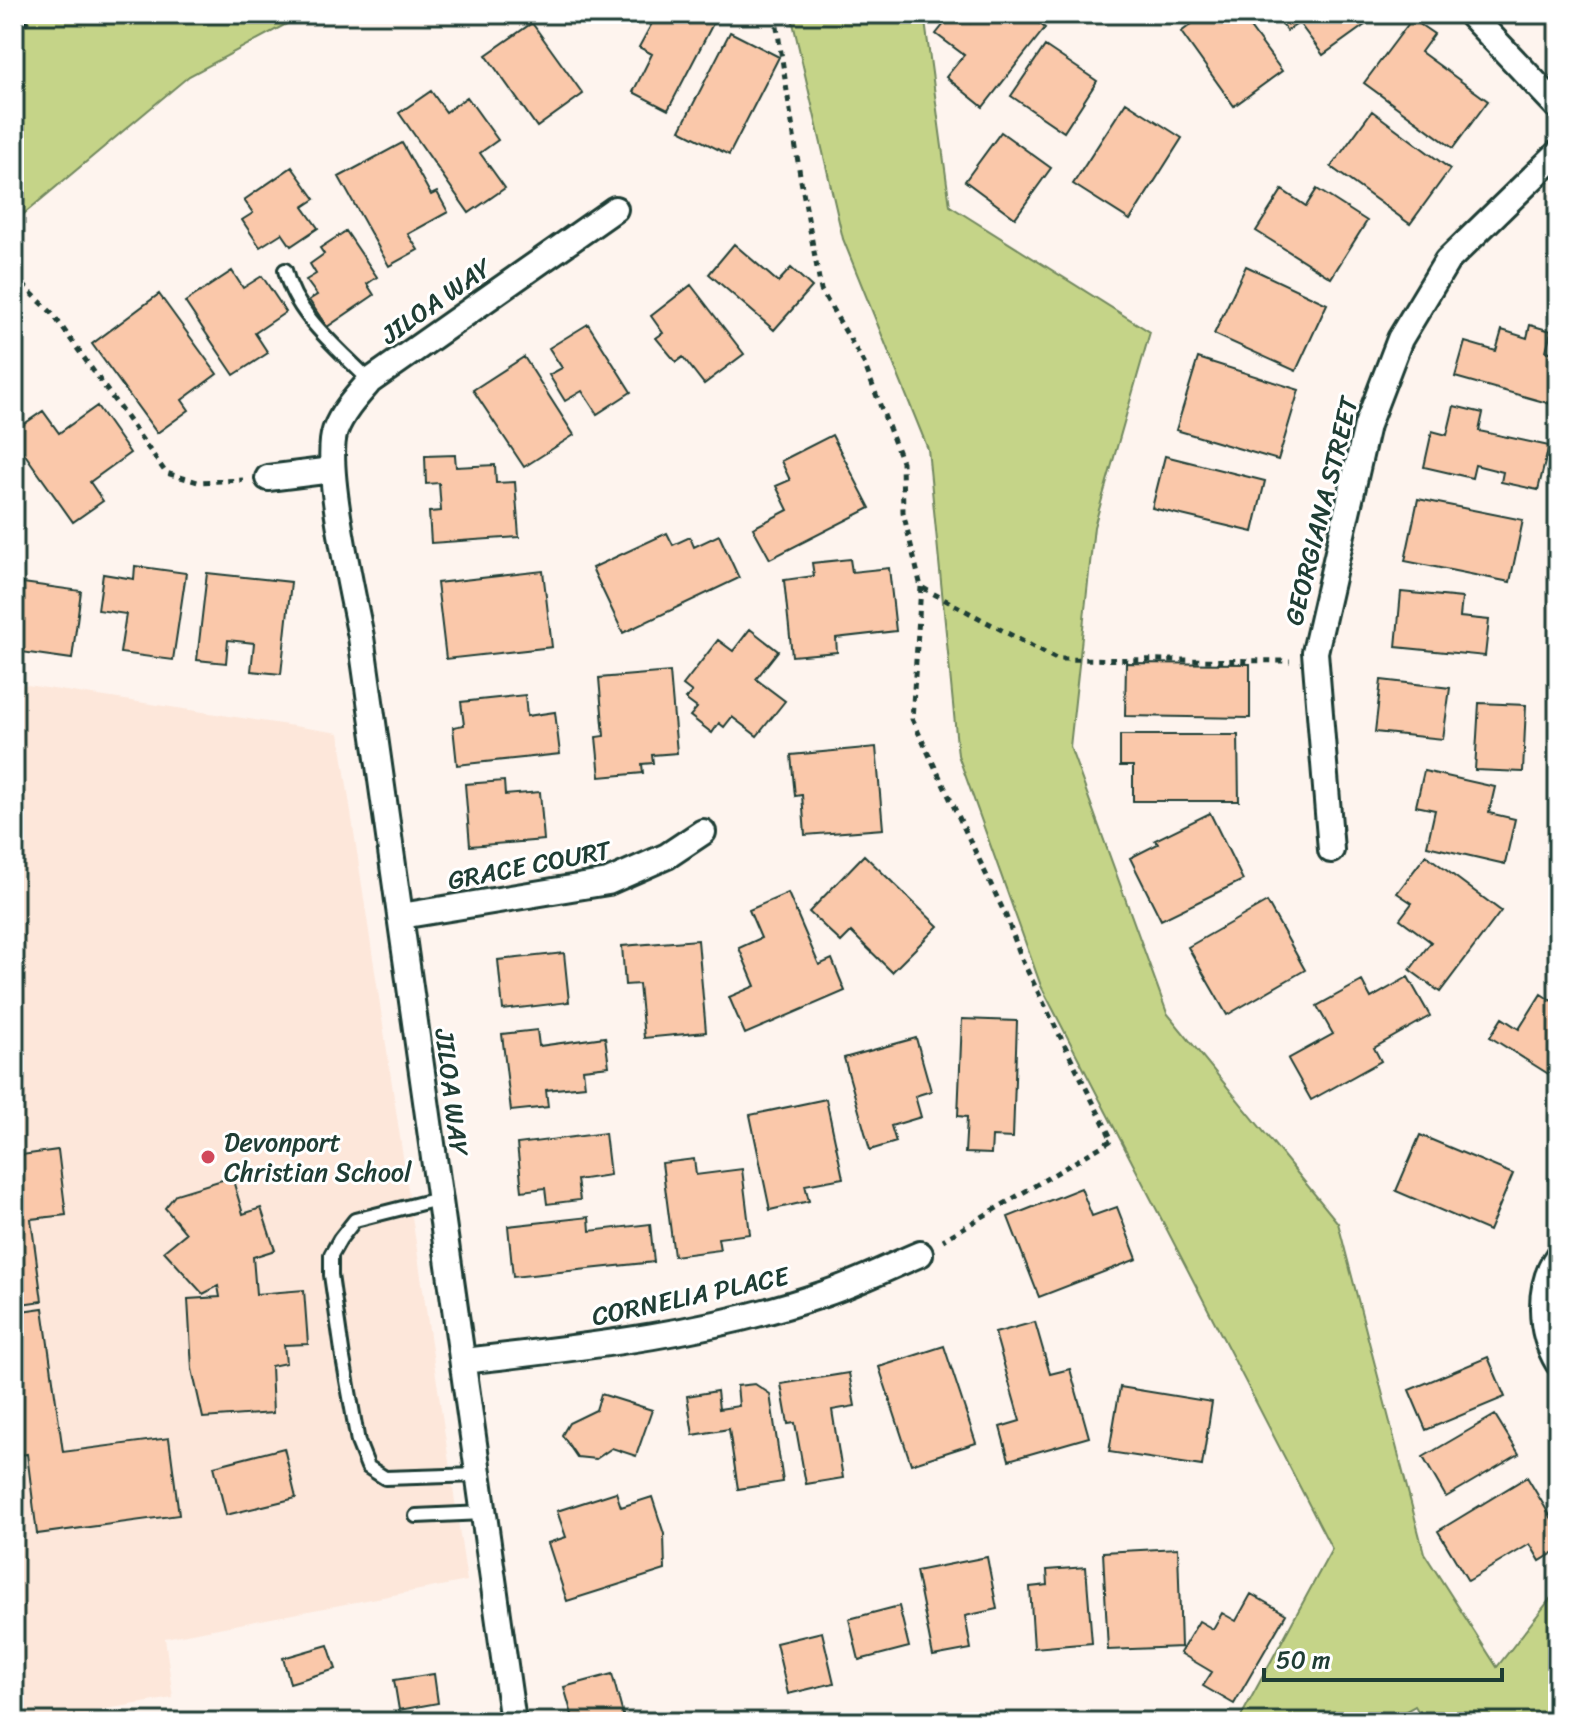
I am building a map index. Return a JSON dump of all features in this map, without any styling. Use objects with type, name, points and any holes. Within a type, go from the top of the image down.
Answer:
[{"type":"street","points":[[1470,14],[1558,107]]},
{"type":"street","name":"GEORGIANA STREET","points":[[1331,850],[1315,661],[1367,425],[1400,339],[1447,261],[1558,153]]},
{"type":"street","name":"JILOA WAY","points":[[513,1722],[361,637],[332,470],[334,433],[348,407],[370,381],[615,209]]},
{"type":"street","points":[[268,478],[332,470]]},
{"type":"street","name":"GRACE COURT","points":[[401,916],[608,882],[667,856],[703,832]]},
{"type":"street","name":"CORNELIA PLACE","points":[[464,1361],[635,1341],[744,1318],[826,1294],[920,1254]]},
{"type":"street","points":[[1558,1256],[1550,1267],[1542,1304],[1548,1347],[1558,1363]]},
{"type":"lane","points":[[285,270],[289,287],[321,332],[370,381]]},
{"type":"lane","points":[[438,1199],[355,1220],[340,1239],[331,1255],[331,1275],[343,1358],[358,1442],[368,1467],[385,1478],[479,1475]]},
{"type":"lane","points":[[416,1516],[484,1513]]},
{"type":"path","points":[[14,31],[37,14]]},
{"type":"path","points":[[775,14],[821,290],[864,363],[902,462],[903,512],[921,587],[912,719],[1006,916],[1023,962],[1112,1140],[920,1254]]},
{"type":"path","points":[[14,276],[52,313],[166,473],[198,482],[268,478]]},
{"type":"path","points":[[921,587],[1056,659],[1315,661]]},
{"type":"shaded area","name":"Devonport Christian School","points":[[14,683],[339,733],[467,1581],[165,1638],[173,1698],[88,1712],[89,1722],[14,1722]]},
{"type":"green space","points":[[14,14],[305,14],[189,76],[14,222]]},
{"type":"green space","points":[[791,14],[924,14],[950,206],[1150,332],[1094,527],[1070,747],[1167,1013],[1338,1223],[1424,1553],[1497,1667],[1558,1589],[1558,1722],[1425,1722],[1415,1706],[1386,1722],[1238,1722],[1332,1549],[1041,986],[958,755],[928,449],[843,239]]},
{"type":"building","points":[[657,14],[718,14],[668,110],[633,92],[652,54],[639,47]]},
{"type":"building","points":[[952,14],[958,14],[970,23],[978,14],[1028,14],[1045,28],[983,107],[946,77],[964,55],[936,34]]},
{"type":"building","points":[[1205,14],[1240,14],[1282,71],[1234,106],[1181,32]]},
{"type":"building","points":[[1274,14],[1374,14],[1376,17],[1323,55],[1299,23],[1287,31]]},
{"type":"building","points":[[1545,14],[1558,14],[1558,25]]},
{"type":"building","points":[[1412,19],[1434,34],[1421,52],[1488,101],[1453,148],[1364,83]]},
{"type":"building","points":[[532,23],[583,94],[537,127],[486,55]]},
{"type":"building","points":[[730,32],[779,57],[729,155],[680,130]]},
{"type":"building","points":[[1045,46],[1097,81],[1064,132],[1011,96]]},
{"type":"building","points":[[431,91],[446,112],[467,97],[498,140],[480,153],[505,188],[469,213],[399,113]]},
{"type":"building","points":[[1126,102],[1182,138],[1130,220],[1073,184]]},
{"type":"building","points":[[1372,111],[1450,169],[1410,224],[1331,167]]},
{"type":"building","points":[[1001,132],[1051,168],[1015,218],[965,181]]},
{"type":"building","points":[[402,143],[431,195],[437,192],[448,212],[408,234],[418,250],[389,266],[339,177]]},
{"type":"building","points":[[292,167],[315,199],[303,207],[318,228],[291,246],[282,233],[260,247],[242,220],[253,213],[244,200]]},
{"type":"building","points":[[1317,189],[1367,221],[1331,278],[1256,231],[1282,190],[1306,206]]},
{"type":"building","points":[[346,231],[377,277],[367,284],[374,295],[327,327],[309,300],[317,295],[306,280],[316,274],[310,264],[324,254],[320,248]]},
{"type":"building","points":[[734,244],[778,282],[791,268],[812,287],[774,330],[709,274]]},
{"type":"building","points":[[1246,266],[1327,304],[1296,371],[1214,334]]},
{"type":"building","points":[[232,271],[243,288],[262,276],[286,312],[255,333],[268,353],[234,375],[185,302]]},
{"type":"building","points":[[691,285],[744,354],[704,384],[683,357],[676,362],[656,338],[663,333],[651,316]]},
{"type":"building","points":[[159,294],[217,374],[182,400],[189,410],[157,433],[92,344]]},
{"type":"building","points":[[588,324],[631,392],[597,414],[582,391],[565,401],[549,375],[562,368],[549,348]]},
{"type":"building","points":[[1530,325],[1551,331],[1546,351],[1558,354],[1558,406],[1455,377],[1465,342],[1496,351],[1502,330],[1527,338]]},
{"type":"building","points":[[524,357],[574,435],[524,467],[473,390]]},
{"type":"building","points":[[1198,358],[1299,390],[1278,460],[1176,430]]},
{"type":"building","points":[[97,406],[130,453],[90,482],[103,501],[73,522],[14,439],[14,431],[43,411],[59,433]]},
{"type":"building","points":[[1454,406],[1483,413],[1479,431],[1549,446],[1538,490],[1501,482],[1503,472],[1475,465],[1472,478],[1424,467],[1432,431],[1447,435]]},
{"type":"building","points":[[832,435],[870,508],[770,559],[753,528],[788,510],[776,486],[790,480],[781,461]]},
{"type":"building","points":[[455,455],[456,467],[495,465],[496,483],[515,482],[519,537],[431,543],[429,512],[441,511],[439,483],[426,484],[425,456]]},
{"type":"building","points":[[1165,456],[1265,481],[1253,532],[1152,508]]},
{"type":"building","points":[[1418,499],[1523,520],[1510,582],[1405,561]]},
{"type":"building","points":[[667,533],[673,545],[690,537],[694,547],[719,535],[739,578],[623,633],[592,568]]},
{"type":"building","points":[[850,559],[852,572],[889,568],[896,631],[836,638],[837,652],[792,656],[784,580],[814,576],[812,563]]},
{"type":"building","points":[[135,566],[186,573],[173,660],[120,653],[126,614],[98,610],[103,574],[134,579]]},
{"type":"building","points":[[543,571],[552,647],[446,659],[437,583]]},
{"type":"building","points":[[207,573],[291,582],[281,674],[251,671],[254,643],[228,640],[226,663],[197,660]]},
{"type":"building","points":[[23,583],[81,591],[72,659],[14,651],[14,598],[20,599]]},
{"type":"building","points":[[1401,592],[1462,598],[1460,617],[1489,620],[1485,656],[1396,647]]},
{"type":"building","points":[[750,629],[778,651],[756,679],[785,701],[757,736],[732,717],[724,727],[719,723],[712,733],[690,716],[697,708],[685,699],[692,692],[683,685],[718,640],[733,651]]},
{"type":"building","points":[[1126,663],[1250,664],[1250,718],[1125,716]]},
{"type":"building","points":[[670,672],[677,753],[652,755],[653,763],[642,764],[643,773],[600,777],[596,737],[604,736],[599,678]]},
{"type":"building","points":[[1381,680],[1450,688],[1443,739],[1375,732]]},
{"type":"building","points":[[525,695],[527,716],[555,712],[560,754],[457,765],[453,727],[464,725],[461,702]]},
{"type":"building","points":[[1479,703],[1526,705],[1523,772],[1475,770]]},
{"type":"building","points":[[1120,735],[1238,735],[1239,801],[1133,801],[1133,766],[1120,766]]},
{"type":"building","points":[[876,747],[883,829],[805,835],[802,795],[795,796],[791,755]]},
{"type":"building","points":[[1424,771],[1495,787],[1489,813],[1515,819],[1505,864],[1427,846],[1435,810],[1416,806]]},
{"type":"building","points":[[504,781],[505,795],[540,792],[544,840],[470,846],[465,784]]},
{"type":"building","points":[[1210,813],[1243,880],[1161,920],[1130,858],[1158,844],[1155,840]]},
{"type":"building","points":[[864,855],[938,926],[892,972],[851,932],[841,942],[809,912]]},
{"type":"building","points":[[1426,855],[1501,911],[1440,992],[1410,970],[1431,942],[1400,919],[1412,903],[1397,893]]},
{"type":"building","points":[[788,893],[819,965],[832,959],[845,991],[745,1034],[729,997],[755,986],[739,948],[761,938],[749,910]]},
{"type":"building","points":[[1267,902],[1305,970],[1227,1015],[1188,947]]},
{"type":"building","points":[[698,940],[706,1032],[644,1038],[639,984],[625,985],[622,946]]},
{"type":"building","points":[[564,953],[569,1002],[503,1010],[498,960]]},
{"type":"building","points":[[1408,977],[1430,1016],[1374,1048],[1381,1061],[1311,1100],[1288,1059],[1333,1034],[1317,1006],[1362,981],[1371,998]]},
{"type":"building","points":[[1541,994],[1558,1005],[1558,1080],[1490,1037],[1502,1018],[1519,1029]]},
{"type":"building","points":[[962,1019],[1017,1021],[1013,1138],[992,1137],[991,1154],[965,1153],[967,1117],[958,1116]]},
{"type":"building","points":[[537,1030],[539,1046],[605,1037],[609,1066],[583,1069],[585,1086],[546,1090],[548,1107],[511,1111],[502,1034]]},
{"type":"building","points":[[916,1038],[931,1091],[915,1096],[921,1117],[891,1126],[896,1142],[870,1150],[844,1058]]},
{"type":"building","points":[[826,1099],[843,1178],[805,1185],[809,1201],[770,1210],[750,1115]]},
{"type":"building","points":[[605,1133],[610,1175],[577,1180],[580,1200],[547,1204],[545,1188],[522,1191],[517,1144]]},
{"type":"building","points":[[1420,1135],[1513,1174],[1489,1231],[1396,1191]]},
{"type":"building","points":[[58,1150],[66,1215],[31,1219],[42,1301],[14,1305],[14,1156]]},
{"type":"building","points":[[694,1159],[696,1175],[742,1169],[750,1234],[718,1238],[720,1250],[674,1256],[662,1163]]},
{"type":"building","points":[[232,1177],[243,1214],[261,1208],[275,1250],[253,1257],[256,1294],[304,1290],[308,1344],[284,1345],[286,1363],[271,1366],[273,1413],[203,1418],[192,1369],[188,1299],[220,1297],[218,1286],[203,1294],[164,1251],[186,1233],[165,1208],[176,1194]]},
{"type":"building","points":[[1081,1188],[1092,1216],[1117,1207],[1137,1259],[1039,1297],[1008,1217]]},
{"type":"building","points":[[589,1217],[590,1231],[650,1224],[654,1262],[513,1277],[508,1226]]},
{"type":"building","points":[[43,1308],[63,1452],[169,1438],[179,1515],[37,1534],[27,1454],[14,1456],[14,1312]]},
{"type":"building","points":[[1035,1322],[1050,1374],[1070,1369],[1089,1437],[1009,1460],[1000,1427],[1020,1421],[995,1333]]},
{"type":"building","points":[[944,1346],[976,1443],[911,1464],[879,1367]]},
{"type":"building","points":[[1488,1357],[1505,1397],[1426,1430],[1409,1390]]},
{"type":"building","points":[[849,1373],[855,1406],[832,1410],[843,1478],[806,1484],[795,1423],[788,1424],[781,1384]]},
{"type":"building","points":[[755,1384],[770,1394],[783,1482],[738,1489],[729,1429],[693,1435],[687,1396],[717,1391],[719,1409],[739,1406],[737,1386]]},
{"type":"building","points":[[1120,1387],[1212,1402],[1202,1466],[1109,1452]]},
{"type":"building","points":[[601,1394],[652,1410],[636,1456],[612,1448],[596,1459],[577,1457],[562,1435],[569,1423],[596,1410]]},
{"type":"building","points":[[1495,1415],[1519,1454],[1446,1497],[1423,1457]]},
{"type":"building","points":[[284,1448],[296,1498],[226,1515],[214,1466]]},
{"type":"building","points":[[1527,1477],[1558,1529],[1558,1550],[1540,1561],[1530,1544],[1468,1581],[1438,1531]]},
{"type":"building","points":[[616,1492],[621,1507],[652,1497],[664,1534],[665,1570],[567,1601],[548,1543],[566,1537],[557,1511]]},
{"type":"building","points":[[1178,1548],[1181,1647],[1108,1650],[1103,1552]]},
{"type":"building","points":[[987,1557],[997,1609],[965,1616],[971,1649],[933,1656],[916,1571]]},
{"type":"building","points":[[1086,1567],[1092,1643],[1034,1648],[1030,1587],[1048,1585],[1047,1570]]},
{"type":"building","points":[[1251,1594],[1286,1614],[1234,1704],[1203,1686],[1212,1672],[1180,1653],[1199,1621],[1213,1629],[1222,1613],[1236,1621]]},
{"type":"building","points":[[899,1606],[909,1647],[859,1660],[849,1619]]},
{"type":"building","points":[[822,1632],[834,1683],[788,1694],[776,1643]]},
{"type":"building","points":[[328,1645],[336,1669],[290,1683],[283,1658]]},
{"type":"building","points":[[434,1674],[438,1703],[399,1710],[394,1680]]},
{"type":"building","points":[[612,1674],[625,1722],[574,1722],[564,1687]]},
{"type":"place","name":"Devonport Christian School","points":[[208,1157]]}]
